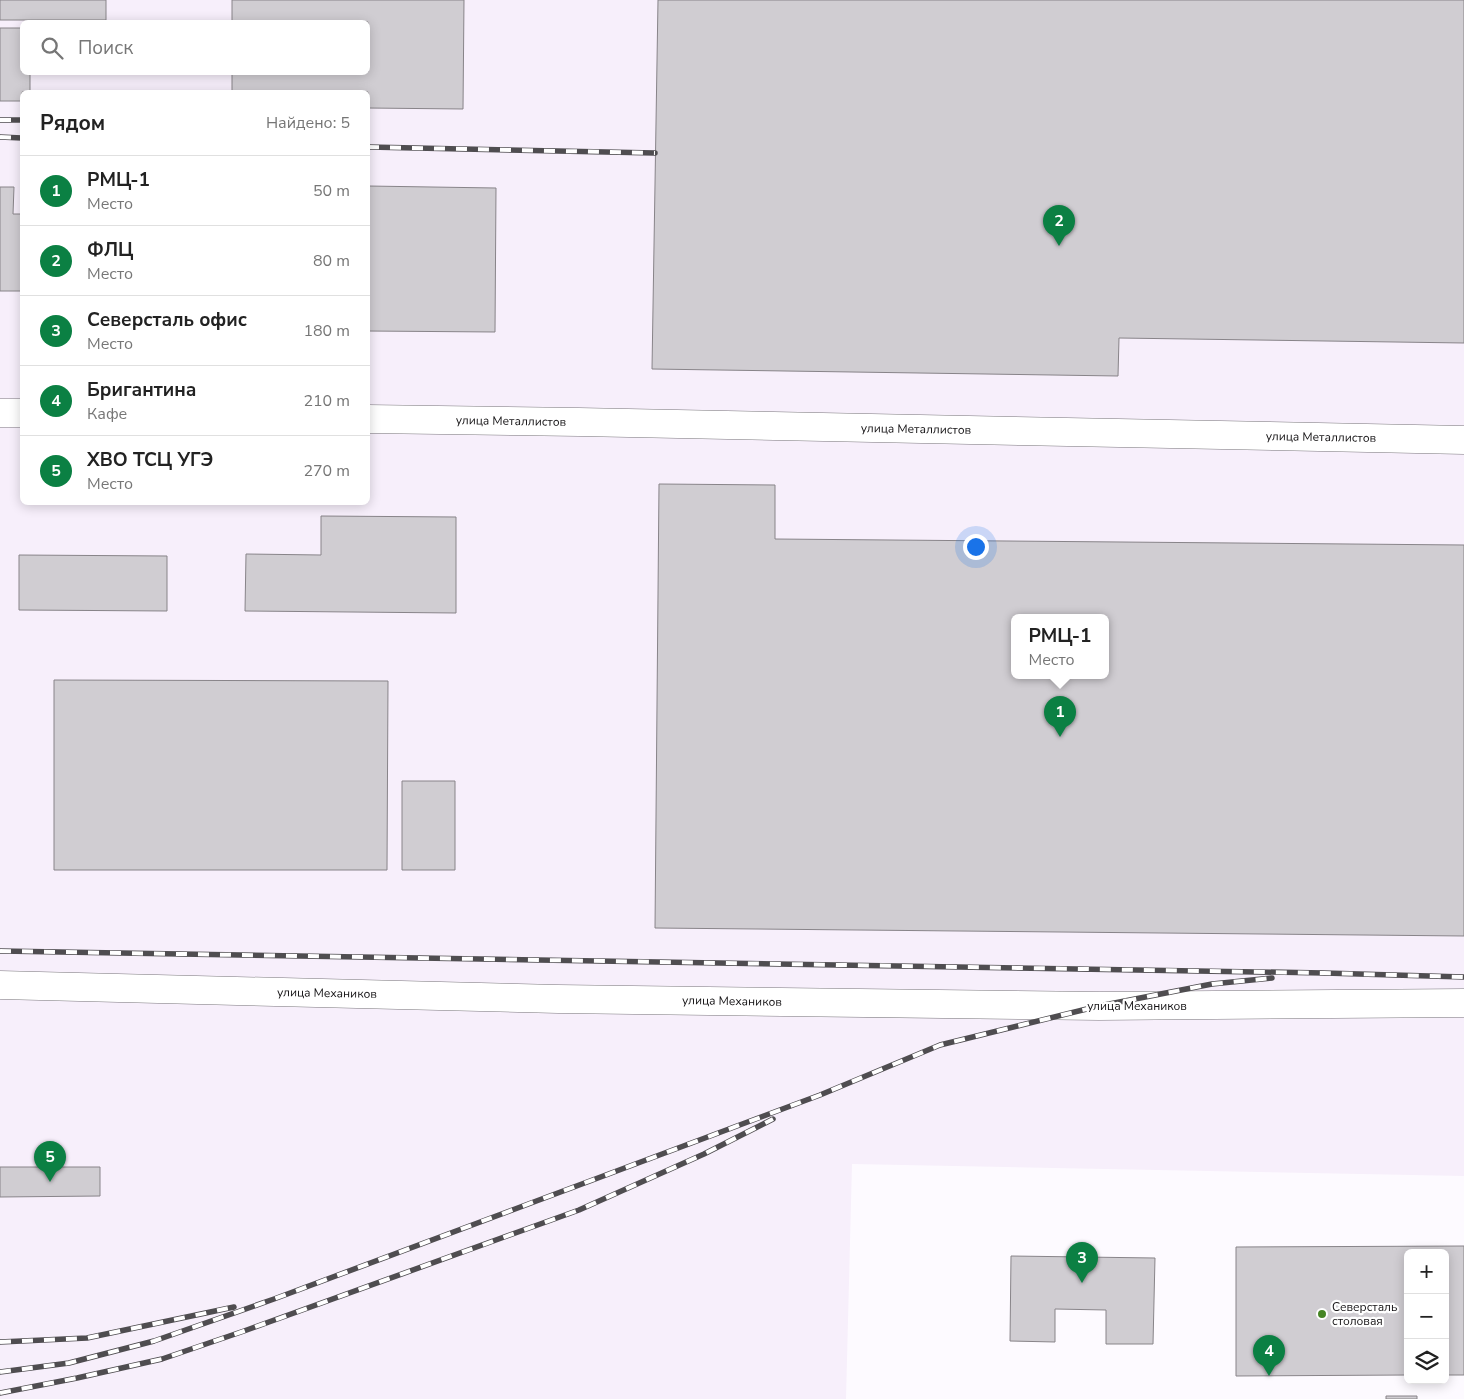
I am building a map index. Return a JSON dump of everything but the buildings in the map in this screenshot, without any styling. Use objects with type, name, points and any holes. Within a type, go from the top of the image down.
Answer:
[{"type":"street","points":[[0,413],[20,414]]},
{"type":"street","name":"улица Металлистов","points":[[370,418],[1464,440]]},
{"type":"street","name":"улица Механиков","points":[[0,985],[568,999],[1099,1006],[1464,1003]]},
{"type":"shaded area","points":[[0,0],[1464,0],[1464,1176],[852,1164],[846,1399],[0,1399]]},
{"type":"railway","points":[[0,120],[20,120]]},
{"type":"railway","points":[[0,137],[20,138]]},
{"type":"railway","points":[[370,147],[655,153]]},
{"type":"railway","points":[[0,951],[1324,973],[1464,977]]},
{"type":"railway","points":[[0,1372],[69,1363],[154,1341],[274,1299],[820,1095],[940,1045],[1099,1006],[1212,984],[1272,978]]},
{"type":"railway","points":[[0,1393],[162,1359],[244,1331],[579,1210],[704,1154],[773,1119]]},
{"type":"railway","points":[[0,1342],[87,1338],[234,1307]]},
{"type":"place","name":"ФЛЦ","points":[[1059,246]]},
{"type":"place","name":"РМЦ-1","points":[[1060,737]]},
{"type":"place","name":"ХВО ТСЦ УГЭ","points":[[50,1182]]},
{"type":"place","name":"Северсталь офис","points":[[1082,1283]]},
{"type":"place","name":"Северсталь столовая","points":[[1322,1314]]},
{"type":"place","name":"Бригантина","points":[[1269,1376]]}]
